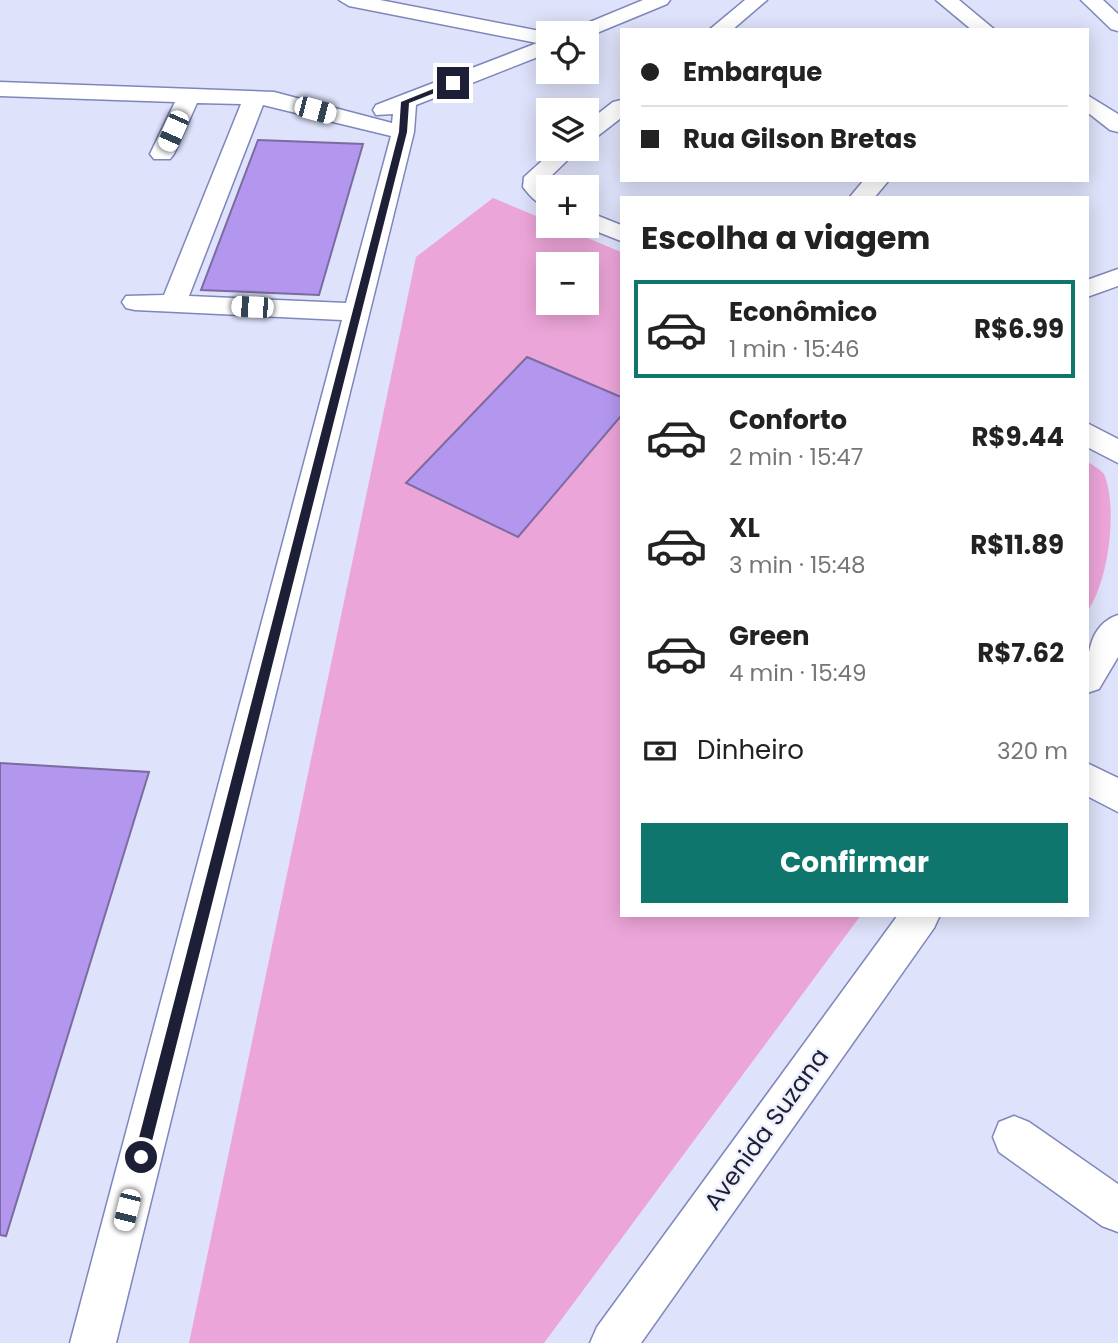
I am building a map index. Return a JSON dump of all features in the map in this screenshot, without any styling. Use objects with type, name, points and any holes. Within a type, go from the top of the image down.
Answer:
[{"type":"street","points":[[349,0],[536,37]]},
{"type":"street","points":[[599,25],[660,0]]},
{"type":"street","points":[[722,28],[757,0]]},
{"type":"street","points":[[946,0],[982,28]]},
{"type":"street","points":[[1091,0],[1118,25]]},
{"type":"street","points":[[0,89],[274,99],[357,121],[404,117],[536,52]]},
{"type":"street","points":[[162,154],[189,96]]},
{"type":"street","points":[[173,304],[255,98]]},
{"type":"street","points":[[1089,103],[1118,125]]},
{"type":"street","points":[[599,124],[620,108]]},
{"type":"street","points":[[357,121],[404,117]]},
{"type":"street","points":[[93,1343],[357,312],[404,117]]},
{"type":"street","points":[[538,175],[552,161]]},
{"type":"street","points":[[864,196],[875,182]]},
{"type":"street","points":[[599,224],[620,234]]},
{"type":"street","points":[[1089,288],[1118,277]]},
{"type":"street","points":[[135,302],[357,312]]},
{"type":"street","points":[[1089,434],[1118,453]]},
{"type":"street","points":[[1089,675],[1118,628]]},
{"type":"street","points":[[1089,779],[1118,796]]},
{"type":"street","name":"Avenida Suzana","points":[[613,1343],[920,917]]},
{"type":"street","points":[[1014,1137],[1118,1210]]},
{"type":"shaded area","points":[[493,198],[536,216],[536,238],[588,238],[620,252],[620,917],[860,917],[544,1343],[189,1343],[416,257]]},
{"type":"shaded area","points":[[1089,462],[1104,474],[1111,524],[1106,563],[1095,599],[1089,609]]},
{"type":"building","points":[[258,140],[363,144],[319,295],[201,290]]},
{"type":"building","points":[[527,357],[620,397],[620,417],[518,537],[406,483]]},
{"type":"building","points":[[0,763],[149,772],[6,1236],[0,1235]]},
{"type":"route","points":[[141,1157],[403,132],[405,102],[453,83]]}]
